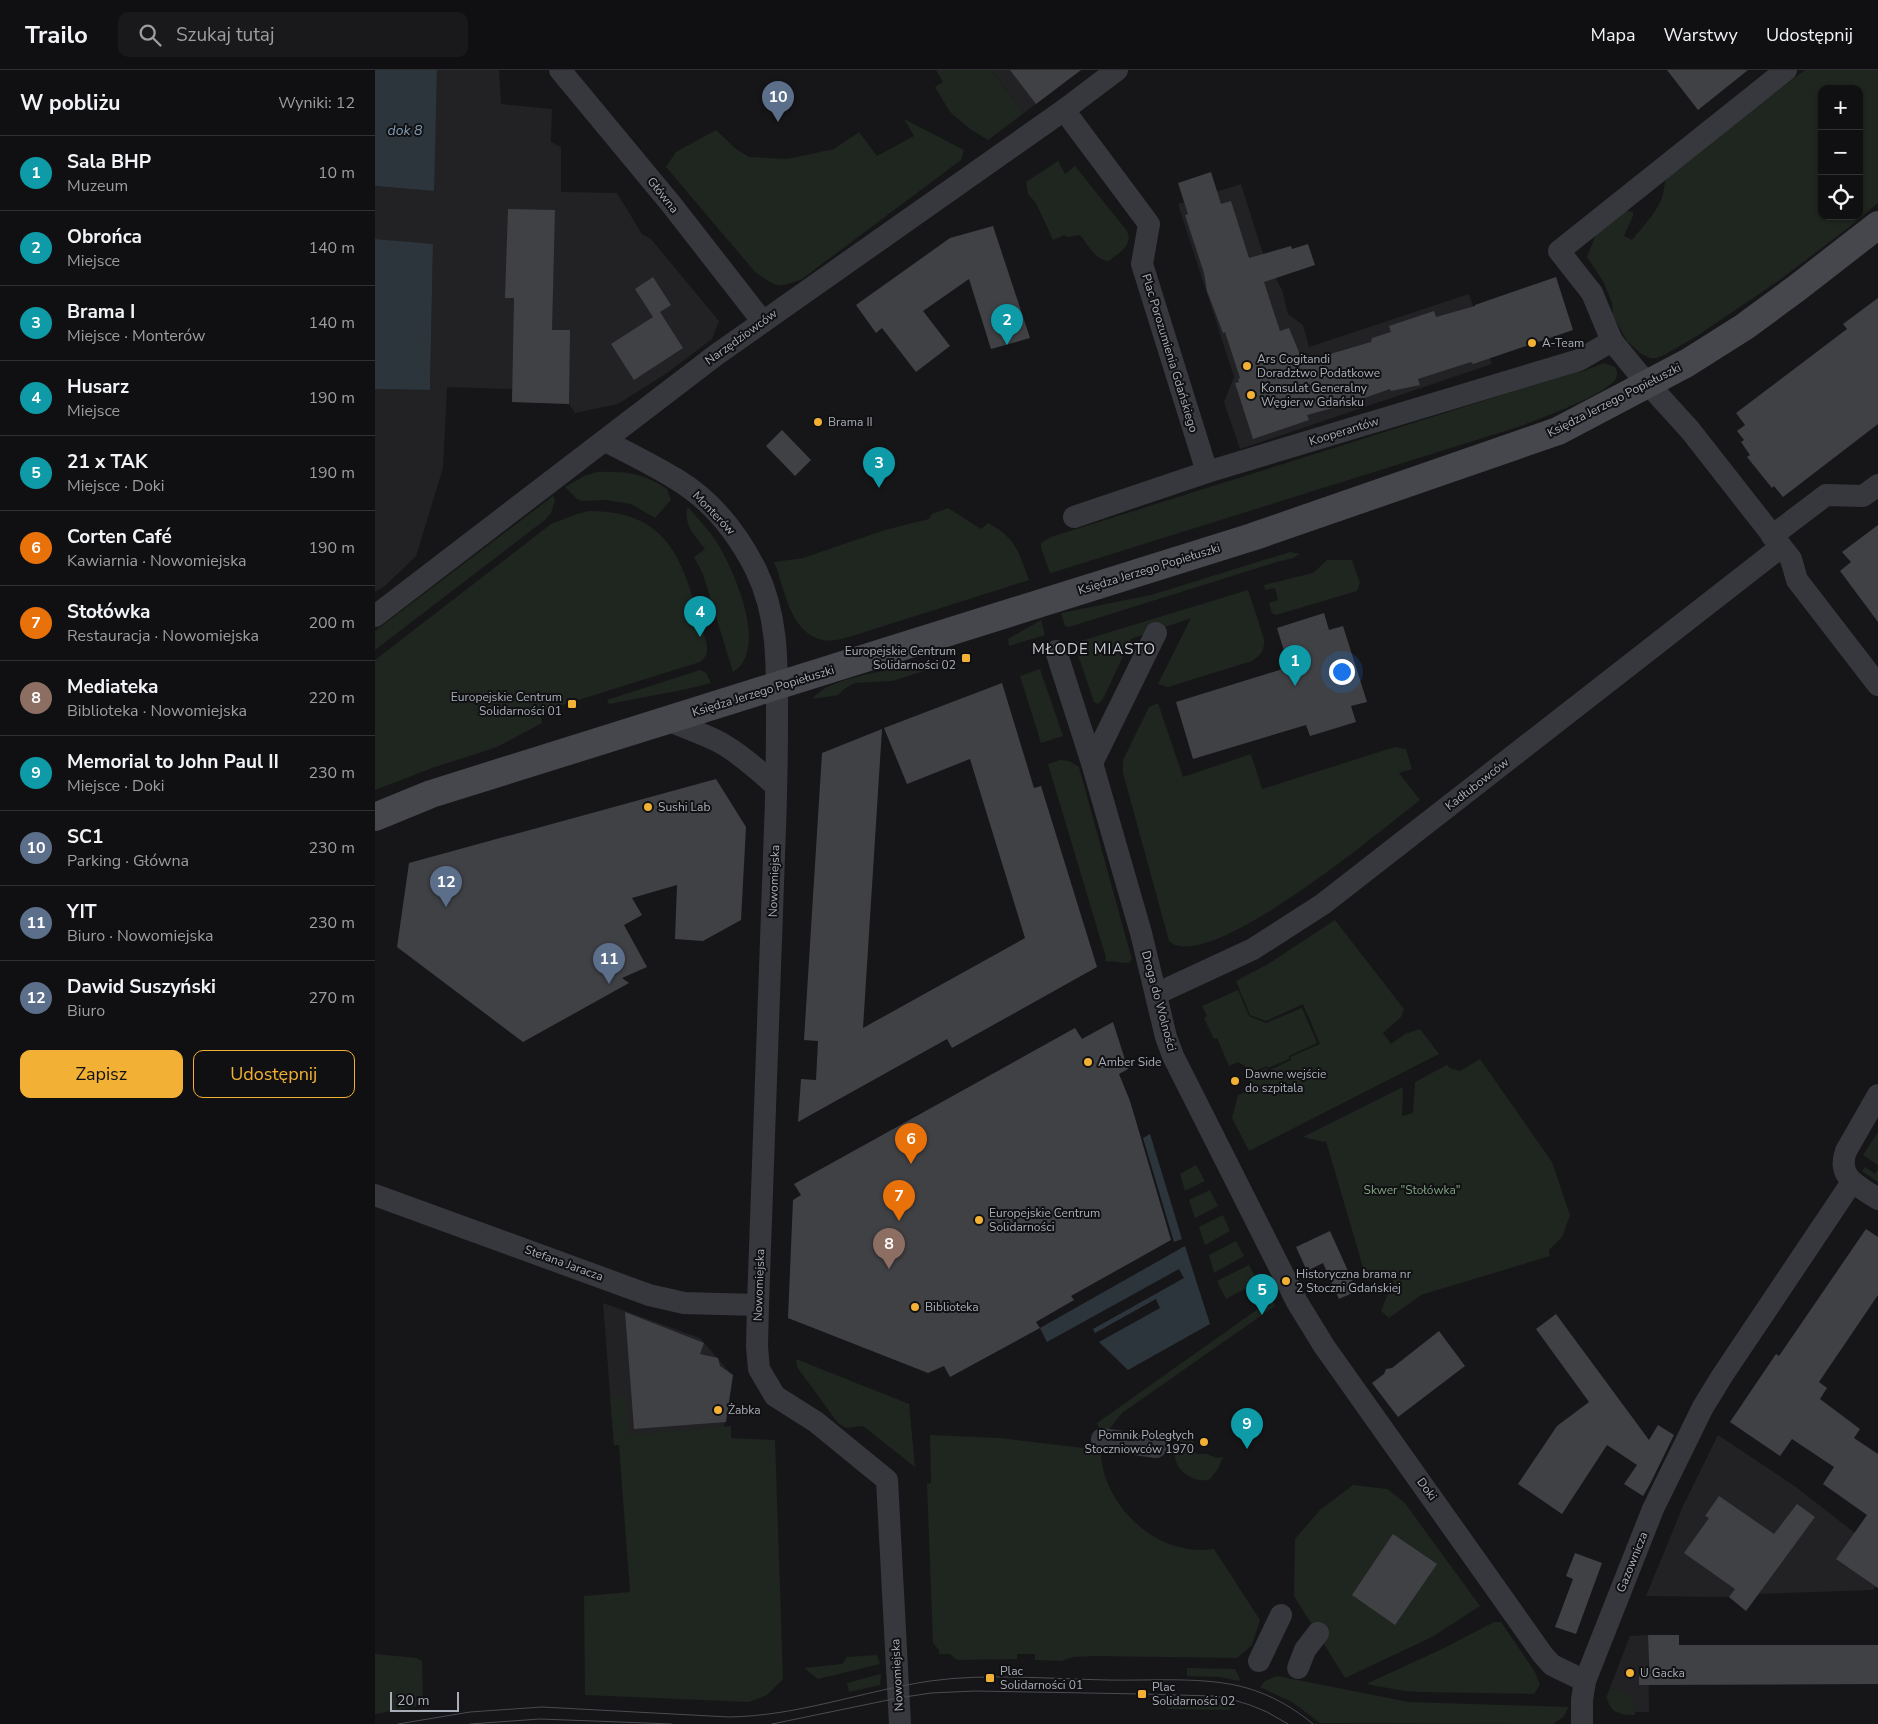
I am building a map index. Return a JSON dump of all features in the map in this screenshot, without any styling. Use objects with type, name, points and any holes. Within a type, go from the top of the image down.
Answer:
[{"type":"street","name":"Główna","points":[[560,70],[671,204],[763,322]]},
{"type":"street","name":"Narzędziowców","points":[[375,616],[716,355],[1064,110],[1117,70]]},
{"type":"street","points":[[1786,70],[1559,251],[1592,293],[1612,341],[1690,430],[1791,559],[1797,580],[1878,685]]},
{"type":"street","name":"Plac Porozumienia Gdańskiego","points":[[1064,110],[1149,224],[1142,264],[1207,472]]},
{"type":"street","name":"Księdza Jerzego Popiełuszki","points":[[375,817],[431,794],[1252,537],[1505,451],[1558,431],[1687,363],[1744,327],[1878,225]]},
{"type":"street","name":"Kooperantów","points":[[1074,517],[1207,472],[1579,360],[1612,341]]},
{"type":"street","name":"Monterów","points":[[605,441],[677,479],[691,489],[719,515],[735,534],[757,572],[767,596],[777,653],[777,686]]},
{"type":"street","name":"Kadłubowców","points":[[1156,994],[1253,949],[1323,904],[1777,542],[1826,495],[1863,496],[1878,485]]},
{"type":"street","points":[[1092,763],[1156,633]]},
{"type":"street","name":"Droga do Wolności","points":[[1056,651],[1092,763],[1141,933],[1166,1037],[1181,1073],[1286,1280]]},
{"type":"street","name":"Nowomiejska","points":[[777,686],[776,786],[758,1305],[757,1347],[759,1369],[775,1396],[816,1422],[887,1480],[899,1724]]},
{"type":"street","points":[[668,720],[725,745],[742,756],[776,786]]},
{"type":"street","points":[[1878,1095],[1846,1151],[1843,1160],[1844,1171],[1852,1182],[1878,1199]]},
{"type":"street","name":"Gazownicza","points":[[1582,1724],[1582,1700],[1585,1681],[1653,1509],[1703,1407],[1852,1182]]},
{"type":"street","name":"Stefana Jaracza","points":[[375,1194],[649,1295],[684,1303],[758,1305]]},
{"type":"street","name":"Doki","points":[[1286,1280],[1302,1311],[1324,1346],[1543,1655],[1552,1664],[1585,1681]]},
{"type":"street","points":[[1102,1439],[1156,1447]]},
{"type":"street","points":[[1259,1661],[1281,1615]]},
{"type":"street","points":[[1298,1668],[1305,1650],[1318,1633]]},
{"type":"shaded area","points":[[437,70],[499,70],[501,104],[552,109],[551,142],[561,147],[561,192],[617,193],[642,234],[651,239],[719,321],[712,339],[667,373],[618,404],[575,413],[569,404],[512,402],[512,389],[447,387],[443,468],[416,556],[385,586],[375,592],[375,389],[430,390],[433,245],[375,239],[375,186],[433,191]]},
{"type":"shaded area","points":[[991,70],[1081,70],[1024,113]]},
{"type":"shaded area","points":[[1241,184],[1264,257],[1282,290],[1288,314],[1303,325],[1309,347],[1469,294],[1492,364],[1240,449],[1224,402],[1234,377],[1178,204]]},
{"type":"shaded area","points":[[603,1303],[700,1338],[732,1375],[723,1436],[614,1445]]},
{"type":"shaded area","points":[[1718,1435],[1796,1487],[1855,1533],[1878,1584],[1873,1590],[1759,1594],[1746,1611],[1729,1597],[1646,1596],[1683,1506]]},
{"type":"shaded area","points":[[1648,1635],[1649,1712],[1616,1712],[1606,1698],[1630,1636]]},
{"type":"green space","points":[[936,70],[991,70],[1024,113],[988,140],[970,129],[950,112],[935,87],[943,82]]},
{"type":"green space","points":[[1805,70],[1878,70],[1878,203],[1863,216],[1863,85],[1818,85],[1818,220],[1858,220],[1781,279],[1697,336],[1666,354],[1657,358],[1650,358],[1640,353],[1627,341],[1613,316],[1612,303],[1603,281],[1587,257],[1598,229],[1626,211],[1633,212],[1633,216],[1624,236],[1632,240],[1659,204],[1663,196],[1667,175]]},
{"type":"green space","points":[[904,119],[964,150],[961,160],[802,279],[787,284],[777,285],[755,272],[666,167],[676,152],[716,130],[736,149],[749,157],[787,159],[834,149],[859,132],[877,156],[914,136]]},
{"type":"green space","points":[[1058,161],[1065,174],[1075,166],[1127,231],[1127,245],[1109,261],[1096,255],[1080,235],[1067,237],[1064,235],[1053,240],[1036,203],[1028,194],[1026,182]]},
{"type":"green space","points":[[1604,363],[1615,367],[1617,371],[1616,378],[1611,384],[1587,399],[1518,427],[1051,573],[1041,548],[1041,543],[1051,537],[1575,372],[1584,371]]},
{"type":"green space","points":[[597,472],[633,474],[650,479],[667,489],[671,500],[655,518],[631,504],[605,500],[582,501],[577,499],[565,487],[584,476]]},
{"type":"green space","points":[[553,496],[555,500],[551,513],[545,520],[375,650],[375,631]]},
{"type":"green space","points":[[687,508],[706,528],[723,553],[739,588],[745,608],[748,646],[744,661],[733,672],[703,574],[694,557],[705,549],[689,525]]},
{"type":"green space","points":[[948,508],[981,529],[988,523],[1011,540],[1019,553],[1029,580],[849,637],[829,641],[812,636],[795,619],[774,562],[803,558],[885,530],[929,519],[932,514]]},
{"type":"green space","points":[[589,511],[619,514],[642,522],[659,534],[673,550],[691,592],[706,641],[707,650],[705,658],[700,662],[540,712],[542,723],[497,747],[432,768],[375,790],[375,660],[551,524]]},
{"type":"green space","points":[[1290,552],[1300,554],[1293,558],[1069,627],[1065,626],[1061,613],[1151,595]]},
{"type":"green space","points":[[1327,560],[1352,560],[1360,583],[1357,591],[1276,615],[1272,613],[1269,603],[1278,600],[1275,588],[1265,590],[1264,585],[1313,573]]},
{"type":"green space","points":[[1248,590],[1264,639],[1263,649],[1255,659],[1168,687],[1158,684],[1191,618],[1131,639],[1103,699],[1098,704],[1094,702],[1074,643]]},
{"type":"green space","points":[[1041,620],[1045,635],[1009,646],[1008,639]]},
{"type":"green space","points":[[941,661],[943,665],[892,681],[855,683],[838,695],[813,699],[821,691],[852,678]]},
{"type":"green space","points":[[1040,669],[1063,736],[1041,743],[1020,676]]},
{"type":"green space","points":[[700,670],[706,673],[711,683],[609,704],[607,700]]},
{"type":"green space","points":[[1158,703],[1183,777],[1251,754],[1262,789],[1395,747],[1406,749],[1412,769],[1399,773],[1420,800],[1335,866],[1296,894],[1256,919],[1219,938],[1189,946],[1169,941],[1123,773],[1123,760],[1149,707]]},
{"type":"green space","points":[[1060,760],[1069,761],[1079,767],[1132,959],[1129,963],[1105,961],[1106,958],[1048,764]]},
{"type":"green space","points":[[1335,920],[1404,1009],[1401,1017],[1383,1033],[1391,1044],[1405,1034],[1420,1029],[1439,1054],[1249,1151],[1232,1118],[1238,1095],[1253,1089],[1249,1079],[1253,1074],[1266,1068],[1268,1071],[1291,1060],[1290,1057],[1320,1044],[1303,1004],[1266,1021],[1250,1015],[1236,981],[1268,964]]},
{"type":"green space","points":[[1238,990],[1249,1016],[1266,1023],[1302,1008],[1317,1043],[1289,1056],[1289,1059],[1253,1072],[1250,1077],[1245,1066],[1238,1062],[1229,1066],[1217,1038],[1214,1039],[1204,1018],[1207,1016],[1202,1006]]},
{"type":"green space","name":"Skwer \"Stołówka\"","points":[[1480,1059],[1552,1162],[1570,1215],[1562,1237],[1549,1250],[1550,1256],[1421,1295],[1389,1318],[1381,1311],[1396,1273],[1367,1281],[1326,1141],[1303,1137],[1403,1087],[1402,1116],[1413,1113],[1415,1082],[1447,1065],[1460,1071]]},
{"type":"green space","points":[[1878,1132],[1878,1165],[1863,1155]]},
{"type":"green space","points":[[1196,1165],[1205,1181],[1185,1191],[1180,1174]]},
{"type":"green space","points":[[1865,1167],[1875,1174],[1878,1170],[1878,1182],[1862,1171]]},
{"type":"green space","points":[[1210,1190],[1218,1206],[1195,1218],[1189,1200]]},
{"type":"green space","points":[[1223,1215],[1230,1231],[1205,1245],[1199,1227]]},
{"type":"green space","points":[[1236,1241],[1244,1256],[1214,1273],[1209,1255]]},
{"type":"green space","points":[[1249,1265],[1258,1282],[1226,1299],[1217,1281]]},
{"type":"green space","points":[[1272,1299],[1275,1306],[1122,1413],[1103,1437],[1097,1423]]},
{"type":"green space","points":[[796,1359],[909,1404],[915,1467],[863,1426],[846,1428],[838,1423],[797,1367]]},
{"type":"green space","points":[[626,1396],[629,1435],[731,1426],[731,1438],[775,1440],[783,1679],[767,1695],[749,1702],[585,1695],[584,1596],[630,1592],[619,1445],[614,1445],[610,1397]]},
{"type":"green space","points":[[930,1435],[1000,1438],[1100,1450],[1108,1484],[1125,1512],[1137,1524],[1150,1534],[1180,1547],[1197,1550],[1214,1549],[1260,1620],[1252,1645],[1237,1658],[1095,1656],[1073,1657],[1061,1661],[1035,1660],[1035,1654],[1017,1654],[1017,1659],[957,1660],[950,1654],[939,1654],[939,1650],[933,1643],[927,1484],[931,1483]]},
{"type":"green space","points":[[1183,1437],[1188,1437],[1194,1441],[1192,1450],[1197,1454],[1207,1454],[1217,1458],[1223,1457],[1218,1469],[1210,1479],[1192,1478],[1178,1466],[1174,1450]]},
{"type":"green space","points":[[1353,1485],[1387,1489],[1404,1502],[1480,1606],[1432,1637],[1345,1678],[1294,1596],[1295,1539],[1320,1510]]},
{"type":"green space","points":[[1494,1622],[1501,1622],[1535,1672],[1540,1685],[1534,1694],[1404,1691],[1366,1684],[1444,1648]]},
{"type":"green space","points":[[375,1654],[416,1658],[422,1661],[423,1705],[375,1714]]},
{"type":"green space","points":[[877,1655],[880,1664],[818,1679],[804,1668],[842,1664],[847,1657]]},
{"type":"green space","points":[[1187,1668],[1235,1669],[1240,1679],[1239,1681],[1220,1677],[1187,1676]]},
{"type":"green space","points":[[881,1674],[880,1685],[849,1692],[847,1683]]},
{"type":"green space","points":[[1277,1676],[1409,1702],[1569,1707],[1563,1717],[1553,1724],[1320,1723],[1292,1702],[1260,1687],[1265,1681]]},
{"type":"green space","points":[[1610,1688],[1634,1698],[1635,1715],[1622,1714],[1610,1706],[1608,1695]]},
{"type":"green space","points":[[1168,1700],[1205,1701],[1231,1705],[1230,1710],[1167,1709]]},
{"type":"water","name":"dok 8","points":[[375,70],[437,70],[434,191],[375,186]]},
{"type":"water","points":[[375,239],[433,244],[430,390],[375,389]]},
{"type":"water","points":[[1150,1134],[1182,1239],[1174,1242],[1143,1138]]},
{"type":"water","points":[[1185,1246],[1210,1324],[1128,1370],[1099,1342],[1160,1308],[1156,1299],[1095,1333],[1093,1329],[1184,1278],[1179,1269],[1047,1342],[1040,1328]]},
{"type":"building","points":[[1010,70],[1081,70],[1036,104]]},
{"type":"building","points":[[1667,70],[1748,70],[1698,110]]},
{"type":"building","points":[[1211,172],[1221,204],[1231,201],[1249,258],[1291,246],[1292,249],[1308,244],[1315,265],[1264,282],[1280,331],[1289,328],[1303,362],[1371,342],[1372,338],[1391,332],[1389,326],[1434,311],[1436,317],[1475,306],[1556,277],[1573,330],[1473,364],[1471,362],[1418,379],[1420,385],[1391,391],[1390,389],[1344,405],[1307,415],[1309,420],[1253,439],[1235,383],[1239,382],[1238,379],[1240,378],[1225,332],[1223,333],[1207,291],[1204,273],[1185,215],[1188,214],[1178,183]]},
{"type":"building","points":[[508,209],[555,210],[552,330],[570,330],[569,404],[512,402],[514,298],[505,298]]},
{"type":"building","points":[[993,226],[1030,338],[991,349],[969,279],[923,311],[950,346],[916,372],[882,328],[876,333],[856,305],[950,238]]},
{"type":"building","points":[[653,277],[671,305],[660,312],[683,348],[634,380],[611,344],[653,317],[635,289]]},
{"type":"building","points":[[1878,298],[1878,424],[1783,497],[1774,486],[1772,488],[1747,457],[1750,455],[1741,442],[1744,440],[1737,431],[1745,425],[1736,413],[1847,329],[1843,324]]},
{"type":"building","points":[[782,430],[811,460],[795,476],[766,446]]},
{"type":"building","points":[[1878,525],[1878,622],[1840,571],[1851,562],[1842,552]]},
{"type":"building","points":[[1324,613],[1329,630],[1343,626],[1367,702],[1351,706],[1356,722],[1310,736],[1306,725],[1193,759],[1176,702],[1289,667],[1277,628]]},
{"type":"building","points":[[1002,683],[1034,788],[1041,786],[1097,967],[952,1048],[947,1039],[798,1122],[801,1079],[816,1080],[818,1041],[804,1040],[822,753],[882,729],[863,1028],[1025,938],[970,759],[907,784],[884,728]]},
{"type":"building","points":[[716,779],[746,827],[741,920],[703,941],[675,939],[677,885],[632,898],[642,915],[624,925],[647,967],[622,978],[629,983],[523,1042],[397,947],[409,863]]},
{"type":"building","name":"Europejskie Centrum Solidarności","points":[[1113,1022],[1128,1069],[1119,1074],[1130,1101],[1171,1240],[1071,1296],[1074,1300],[1036,1322],[1040,1328],[950,1377],[944,1366],[928,1373],[788,1318],[793,1200],[801,1195],[794,1184],[1075,1028],[1082,1039]]},
{"type":"building","points":[[1866,1229],[1878,1237],[1878,1295],[1819,1382],[1827,1388],[1820,1399],[1860,1429],[1854,1438],[1878,1454],[1878,1588],[1836,1559],[1867,1515],[1823,1484],[1834,1467],[1792,1439],[1780,1456],[1730,1422],[1776,1354],[1779,1356]]},
{"type":"building","points":[[1330,1231],[1357,1291],[1339,1299],[1323,1263],[1307,1271],[1296,1247]]},
{"type":"building","points":[[625,1312],[704,1343],[700,1354],[718,1358],[720,1366],[733,1375],[726,1422],[634,1429]]},
{"type":"building","points":[[1556,1314],[1649,1440],[1658,1425],[1674,1435],[1643,1496],[1624,1484],[1637,1465],[1607,1445],[1562,1514],[1518,1484],[1557,1426],[1589,1402],[1536,1329]]},
{"type":"building","points":[[1439,1331],[1465,1366],[1398,1417],[1372,1383],[1384,1374],[1386,1369],[1392,1368]]},
{"type":"building","points":[[1719,1496],[1774,1534],[1797,1504],[1815,1517],[1746,1611],[1729,1597],[1735,1589],[1684,1553],[1709,1518],[1705,1516]]},
{"type":"building","points":[[1393,1534],[1437,1564],[1395,1625],[1352,1595]]},
{"type":"building","points":[[1575,1553],[1602,1563],[1576,1634],[1555,1627],[1573,1579],[1566,1576]]},
{"type":"building","points":[[1648,1635],[1679,1635],[1679,1645],[1878,1645],[1878,1684],[1639,1685],[1639,1668],[1649,1667]]},
{"type":"tram line","points":[[398,1724],[470,1712],[542,1707],[729,1717],[755,1716],[805,1708],[905,1685],[973,1677],[1196,1680],[1231,1684],[1273,1698],[1290,1707],[1313,1724]]},
{"type":"tram line","points":[[772,1724],[898,1698],[931,1693],[975,1691],[1213,1696],[1250,1705],[1288,1724]]},
{"type":"tram line","points":[[470,1724],[540,1719],[672,1724]]},
{"type":"place","name":"SC1","points":[[778,122]]},
{"type":"place","name":"A-Team","points":[[1532,343]]},
{"type":"place","name":"Obrońca","points":[[1007,345]]},
{"type":"place","name":"Ars Cogitandi Doradztwo Podatkowe","points":[[1247,366]]},
{"type":"place","name":"Konsulat Generalny Węgier w Gdańsku","points":[[1251,395]]},
{"type":"place","name":"Brama II","points":[[818,422]]},
{"type":"place","name":"Brama I","points":[[879,488]]},
{"type":"place","name":"Husarz","points":[[700,637]]},
{"type":"place","name":"Europejskie Centrum Solidarności 02","points":[[966,658]]},
{"type":"place","name":"Sala BHP","points":[[1295,686]]},
{"type":"place","name":"Europejskie Centrum Solidarności 01","points":[[572,704]]},
{"type":"place","name":"Sushi Lab","points":[[648,807]]},
{"type":"place","name":"Dawid Suszyński","points":[[446,907]]},
{"type":"place","name":"YIT","points":[[609,984]]},
{"type":"place","name":"Amber Side","points":[[1088,1062]]},
{"type":"place","name":"Dawne wejście do szpitala","points":[[1235,1081]]},
{"type":"place","name":"Corten Café","points":[[911,1164]]},
{"type":"place","name":"Europejskie Centrum Solidarności","points":[[979,1220]]},
{"type":"place","name":"Stołówka","points":[[899,1221]]},
{"type":"place","name":"Mediateka","points":[[889,1269]]},
{"type":"place","name":"Historyczna brama nr 2 Stoczni Gdańskiej","points":[[1286,1281]]},
{"type":"place","name":"Biblioteka","points":[[915,1307]]},
{"type":"place","name":"21 x TAK","points":[[1262,1315]]},
{"type":"place","name":"Żabka","points":[[718,1410]]},
{"type":"place","name":"Pomnik Poległych Stoczniowców 1970","points":[[1204,1442]]},
{"type":"place","name":"Memorial to John Paul II","points":[[1247,1449]]},
{"type":"place","name":"U Gacka","points":[[1630,1673]]},
{"type":"place","name":"Plac Solidarności 01","points":[[990,1678]]},
{"type":"place","name":"Plac Solidarności 02","points":[[1142,1694]]},
{"type":"district","name":"MŁODE MIASTO","points":[[1094,649]]}]
